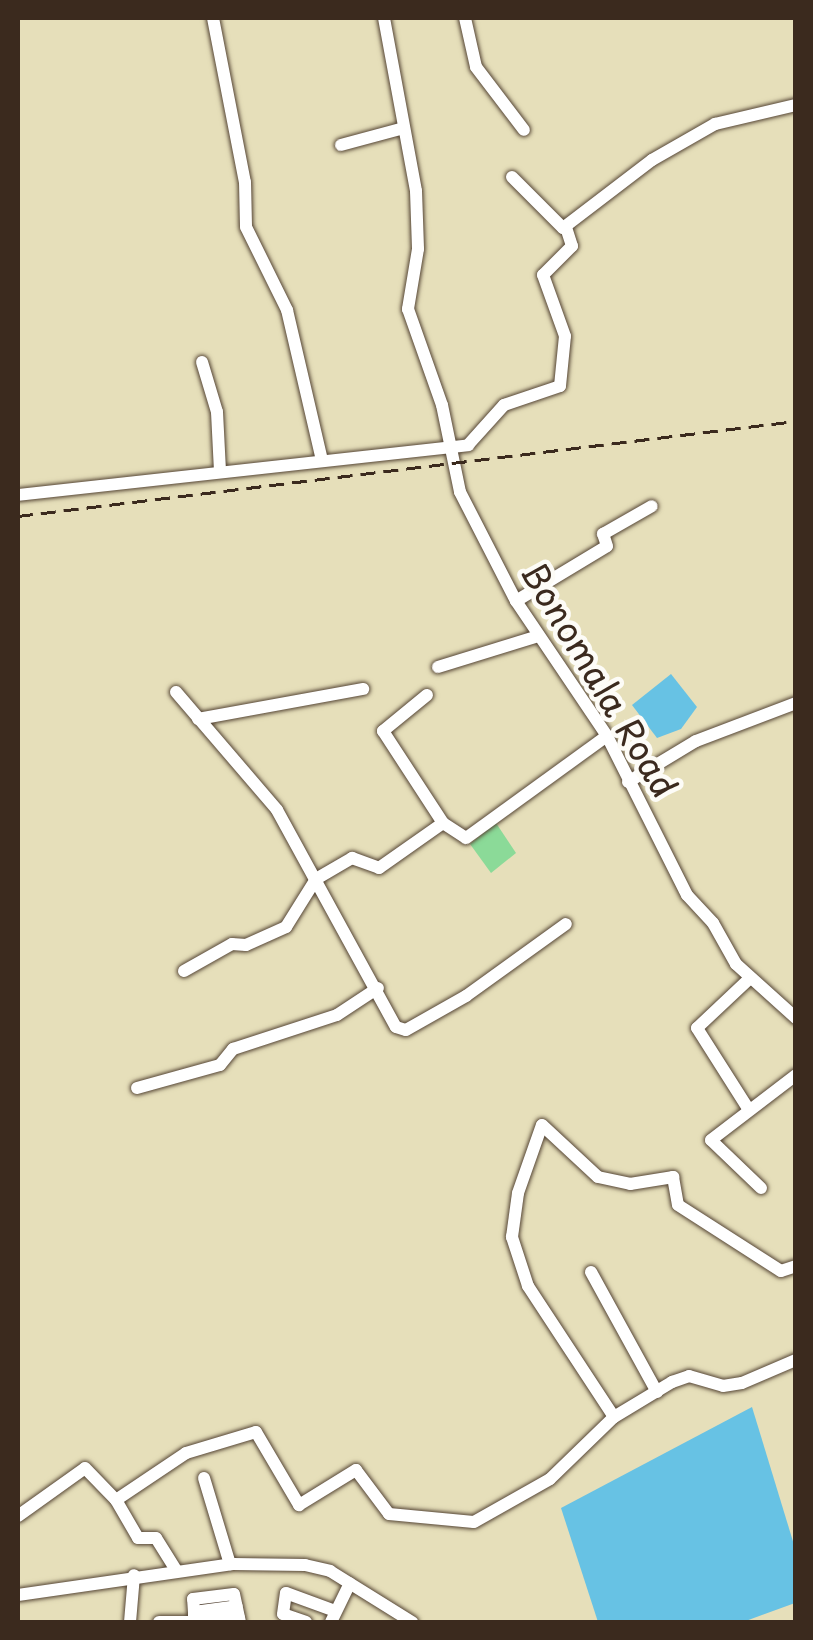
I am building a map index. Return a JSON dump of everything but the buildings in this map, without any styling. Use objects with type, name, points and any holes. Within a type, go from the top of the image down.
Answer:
[{"type":"street","points":[[213,18],[244,182],[246,227],[287,310],[322,461]]},
{"type":"street","name":"Bonomala Road","points":[[384,18],[404,128],[418,249],[408,309],[453,448],[454,477],[516,602],[608,736],[687,896],[749,979],[765,985],[796,1018]]},
{"type":"street","points":[[465,18],[476,67],[524,130]]},
{"type":"street","points":[[512,177],[556,225],[566,227],[652,160],[715,124],[796,105]]},
{"type":"street","points":[[341,145],[404,128]]},
{"type":"street","points":[[18,495],[453,448],[480,436],[504,405],[560,386],[565,336],[542,275],[569,253],[566,227]]},
{"type":"street","points":[[202,362],[218,412],[220,471]]},
{"type":"street","points":[[516,602],[607,546],[603,534],[652,506]]},
{"type":"street","points":[[438,667],[538,636]]},
{"type":"street","points":[[198,720],[363,689]]},
{"type":"street","points":[[176,692],[277,810],[396,1027],[406,1030],[500,976],[566,924]]},
{"type":"street","points":[[427,695],[383,730],[444,823],[466,838],[608,736]]},
{"type":"street","points":[[628,782],[696,740],[796,703]]},
{"type":"street","points":[[184,970],[232,944],[246,946],[286,928],[316,879],[352,858],[379,868],[444,823]]},
{"type":"street","points":[[749,979],[697,1028],[749,1110]]},
{"type":"street","points":[[137,1088],[220,1065],[233,1049],[337,1015],[378,988]]},
{"type":"street","points":[[760,1188],[711,1140],[796,1075]]},
{"type":"street","points":[[614,1417],[528,1286],[512,1236],[518,1193],[542,1125],[598,1177],[630,1184],[673,1177],[678,1205],[781,1271],[796,1266]]},
{"type":"street","points":[[592,1272],[657,1392]]},
{"type":"street","points":[[116,1500],[186,1453],[256,1432],[299,1505],[356,1470],[390,1514],[474,1522],[550,1479],[614,1417],[657,1392],[689,1376],[723,1386],[742,1383],[796,1360]]},
{"type":"street","points":[[18,1516],[85,1468],[116,1500],[138,1538],[156,1538],[176,1570]]},
{"type":"street","points":[[204,1478],[230,1564]]},
{"type":"street","points":[[18,1595],[134,1575],[230,1564],[305,1565],[350,1584],[412,1622]]},
{"type":"street","points":[[130,1622],[134,1575]]},
{"type":"street","points":[[306,1622],[283,1614],[282,1592],[332,1617],[350,1584]]},
{"type":"street","points":[[159,1622],[194,1621],[239,1615],[234,1594],[197,1598],[194,1621]]},
{"type":"green space","points":[[496,823],[516,853],[491,873],[470,844]]},
{"type":"water","points":[[671,674],[697,707],[681,729],[657,738],[632,705]]},
{"type":"water","points":[[752,1407],[795,1548],[795,1603],[743,1622],[598,1622],[561,1508]]},
{"type":"railway","points":[[18,516],[796,421]]}]
